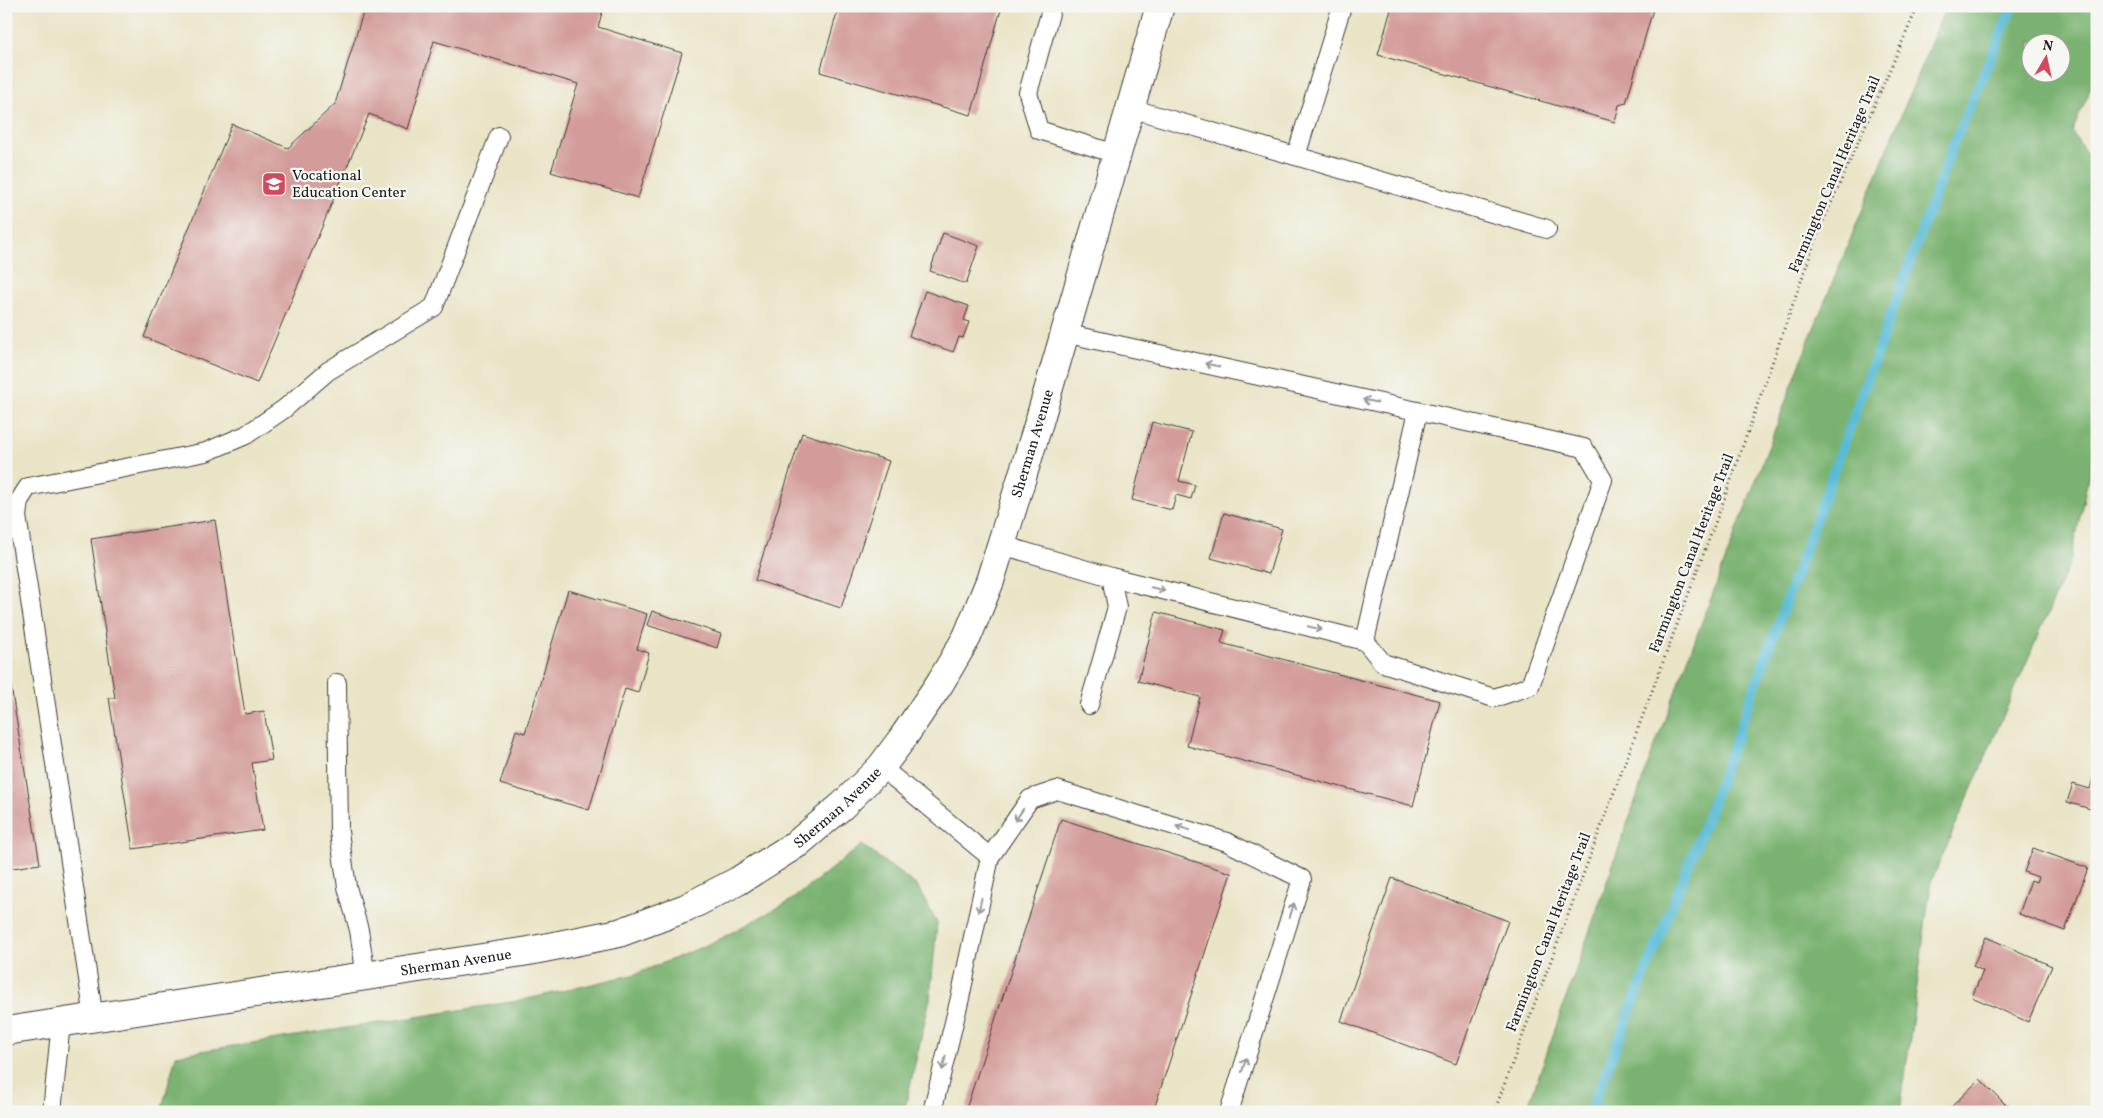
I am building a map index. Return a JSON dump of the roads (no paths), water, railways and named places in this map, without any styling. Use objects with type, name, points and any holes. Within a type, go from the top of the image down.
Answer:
[{"type":"main road","name":"Sherman Avenue","points":[[6,1031],[529,952],[619,933],[686,908],[738,881],[798,843],[844,805],[880,767],[902,739],[935,691],[967,637],[1002,545],[1160,6]]},
{"type":"lane","points":[[1052,6],[1028,94],[1039,130],[1116,154]]},
{"type":"lane","points":[[1296,156],[1342,6]]},
{"type":"lane","points":[[1130,108],[1547,229]]},
{"type":"lane","points":[[94,1018],[17,516],[20,501],[28,487],[206,452],[246,435],[284,409],[328,371],[434,307],[500,136]]},
{"type":"lane","points":[[1002,545],[1110,577],[1365,641],[1383,664],[1494,698],[1530,686],[1603,480],[1584,448],[1064,333]]},
{"type":"lane","points":[[1365,641],[1418,411]]},
{"type":"lane","points":[[1089,705],[1117,607],[1110,577]]},
{"type":"lane","points":[[337,683],[339,832],[347,887],[359,930],[366,977]]},
{"type":"lane","points":[[880,767],[990,857]]},
{"type":"lane","points":[[932,1112],[960,998],[990,857],[1030,799],[1057,790],[1227,842],[1302,879],[1229,1112]]},
{"type":"lane","points":[[52,1112],[61,1022]]},
{"type":"waterway","points":[[1590,1112],[1705,823],[1952,148],[2013,6]]},
{"type":"place","name":"Vocational Education Center","points":[[274,184]]}]
